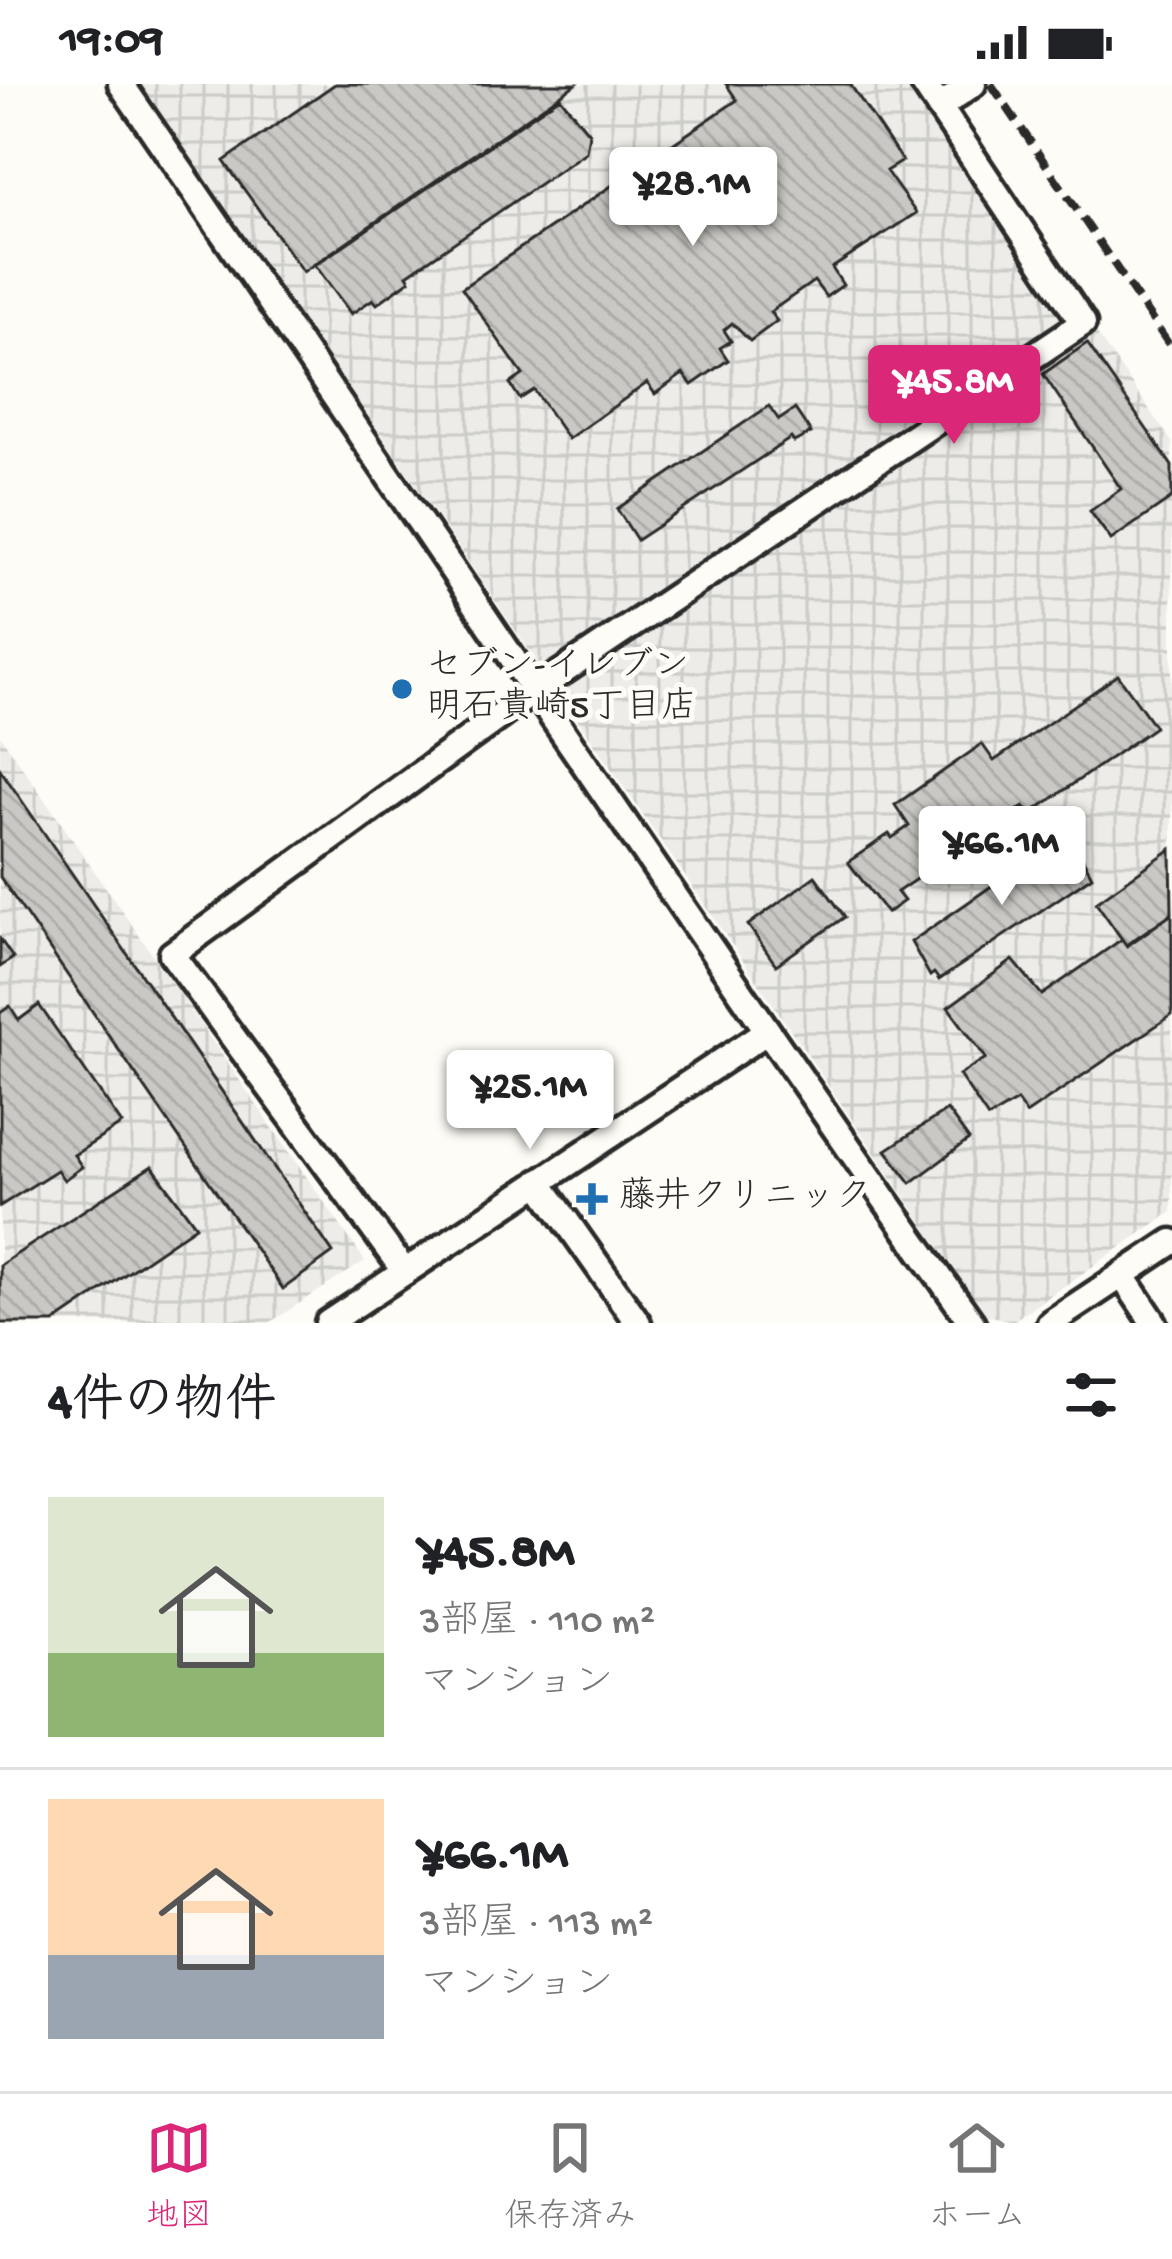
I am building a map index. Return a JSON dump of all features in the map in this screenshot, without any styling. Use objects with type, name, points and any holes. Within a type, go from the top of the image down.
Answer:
[{"type":"street","points":[[122,84],[766,1032],[972,1323]]},
{"type":"street","points":[[406,1271],[172,954],[537,689],[1083,323],[924,84]]},
{"type":"street","points":[[939,107],[973,84]]},
{"type":"street","points":[[328,1323],[766,1032]]},
{"type":"street","points":[[539,1182],[638,1323]]},
{"type":"street","points":[[1050,1323],[1172,1242]]},
{"type":"street","points":[[1122,1275],[1154,1323]]},
{"type":"shaded area","points":[[141,84],[905,84],[1060,310],[1059,322],[550,674],[542,669]]},
{"type":"shaded area","points":[[1094,330],[1172,442],[1172,1212],[1013,1321],[986,1315],[565,701],[567,689]]},
{"type":"shaded area","points":[[0,735],[365,1261],[269,1323],[0,1323]]},
{"type":"building","points":[[335,84],[576,84],[303,272],[224,161]]},
{"type":"building","points":[[726,84],[850,84],[902,161],[886,171],[916,213],[832,268],[843,285],[826,297],[814,281],[770,312],[777,321],[750,341],[732,323],[724,330],[731,341],[720,348],[728,360],[692,385],[683,374],[655,394],[647,383],[568,439],[534,390],[520,399],[510,384],[523,375],[462,288],[737,100]]},
{"type":"building","points":[[560,97],[589,133],[586,152],[407,275],[410,280],[377,304],[373,299],[351,314],[315,265]]},
{"type":"building","points":[[1087,343],[1172,466],[1172,498],[1111,540],[1090,511],[1121,489],[1043,374]]},
{"type":"building","points":[[769,406],[779,420],[795,409],[811,433],[794,442],[791,438],[637,540],[617,509]]},
{"type":"building","points":[[1118,675],[1155,727],[1030,814],[1024,806],[897,892],[904,901],[887,913],[848,862],[909,826],[895,805],[982,744],[994,761]]},
{"type":"building","points":[[0,769],[333,1253],[283,1289],[0,877]]},
{"type":"building","points":[[1024,808],[1032,820],[1016,830],[1007,819]]},
{"type":"building","points":[[1065,835],[1070,844],[1074,842],[1092,876],[939,980],[934,973],[930,976],[911,942]]},
{"type":"building","points":[[1171,849],[1172,913],[1126,945],[1096,902]]},
{"type":"building","points":[[815,876],[845,917],[776,965],[748,925]]},
{"type":"building","points":[[1172,914],[1172,1015],[1026,1114],[1017,1101],[988,1118],[959,1075],[986,1058],[948,1007],[1013,960],[1042,995],[1122,939],[1127,946]]},
{"type":"building","points":[[0,939],[13,958],[0,967]]},
{"type":"building","points":[[39,1005],[122,1124],[74,1155],[82,1167],[64,1180],[57,1170],[0,1206],[0,1013],[10,1006],[19,1020]]},
{"type":"building","points":[[947,1110],[969,1140],[911,1183],[886,1150]]},
{"type":"building","points":[[152,1166],[196,1226],[54,1323],[0,1323],[0,1265]]},
{"type":"railway","points":[[991,84],[1172,349]]},
{"type":"place","name":"セブン-イレブン 明石貴崎5丁目店","points":[[402,689]]},
{"type":"place","name":"藤井クリニック","points":[[592,1199]]}]
